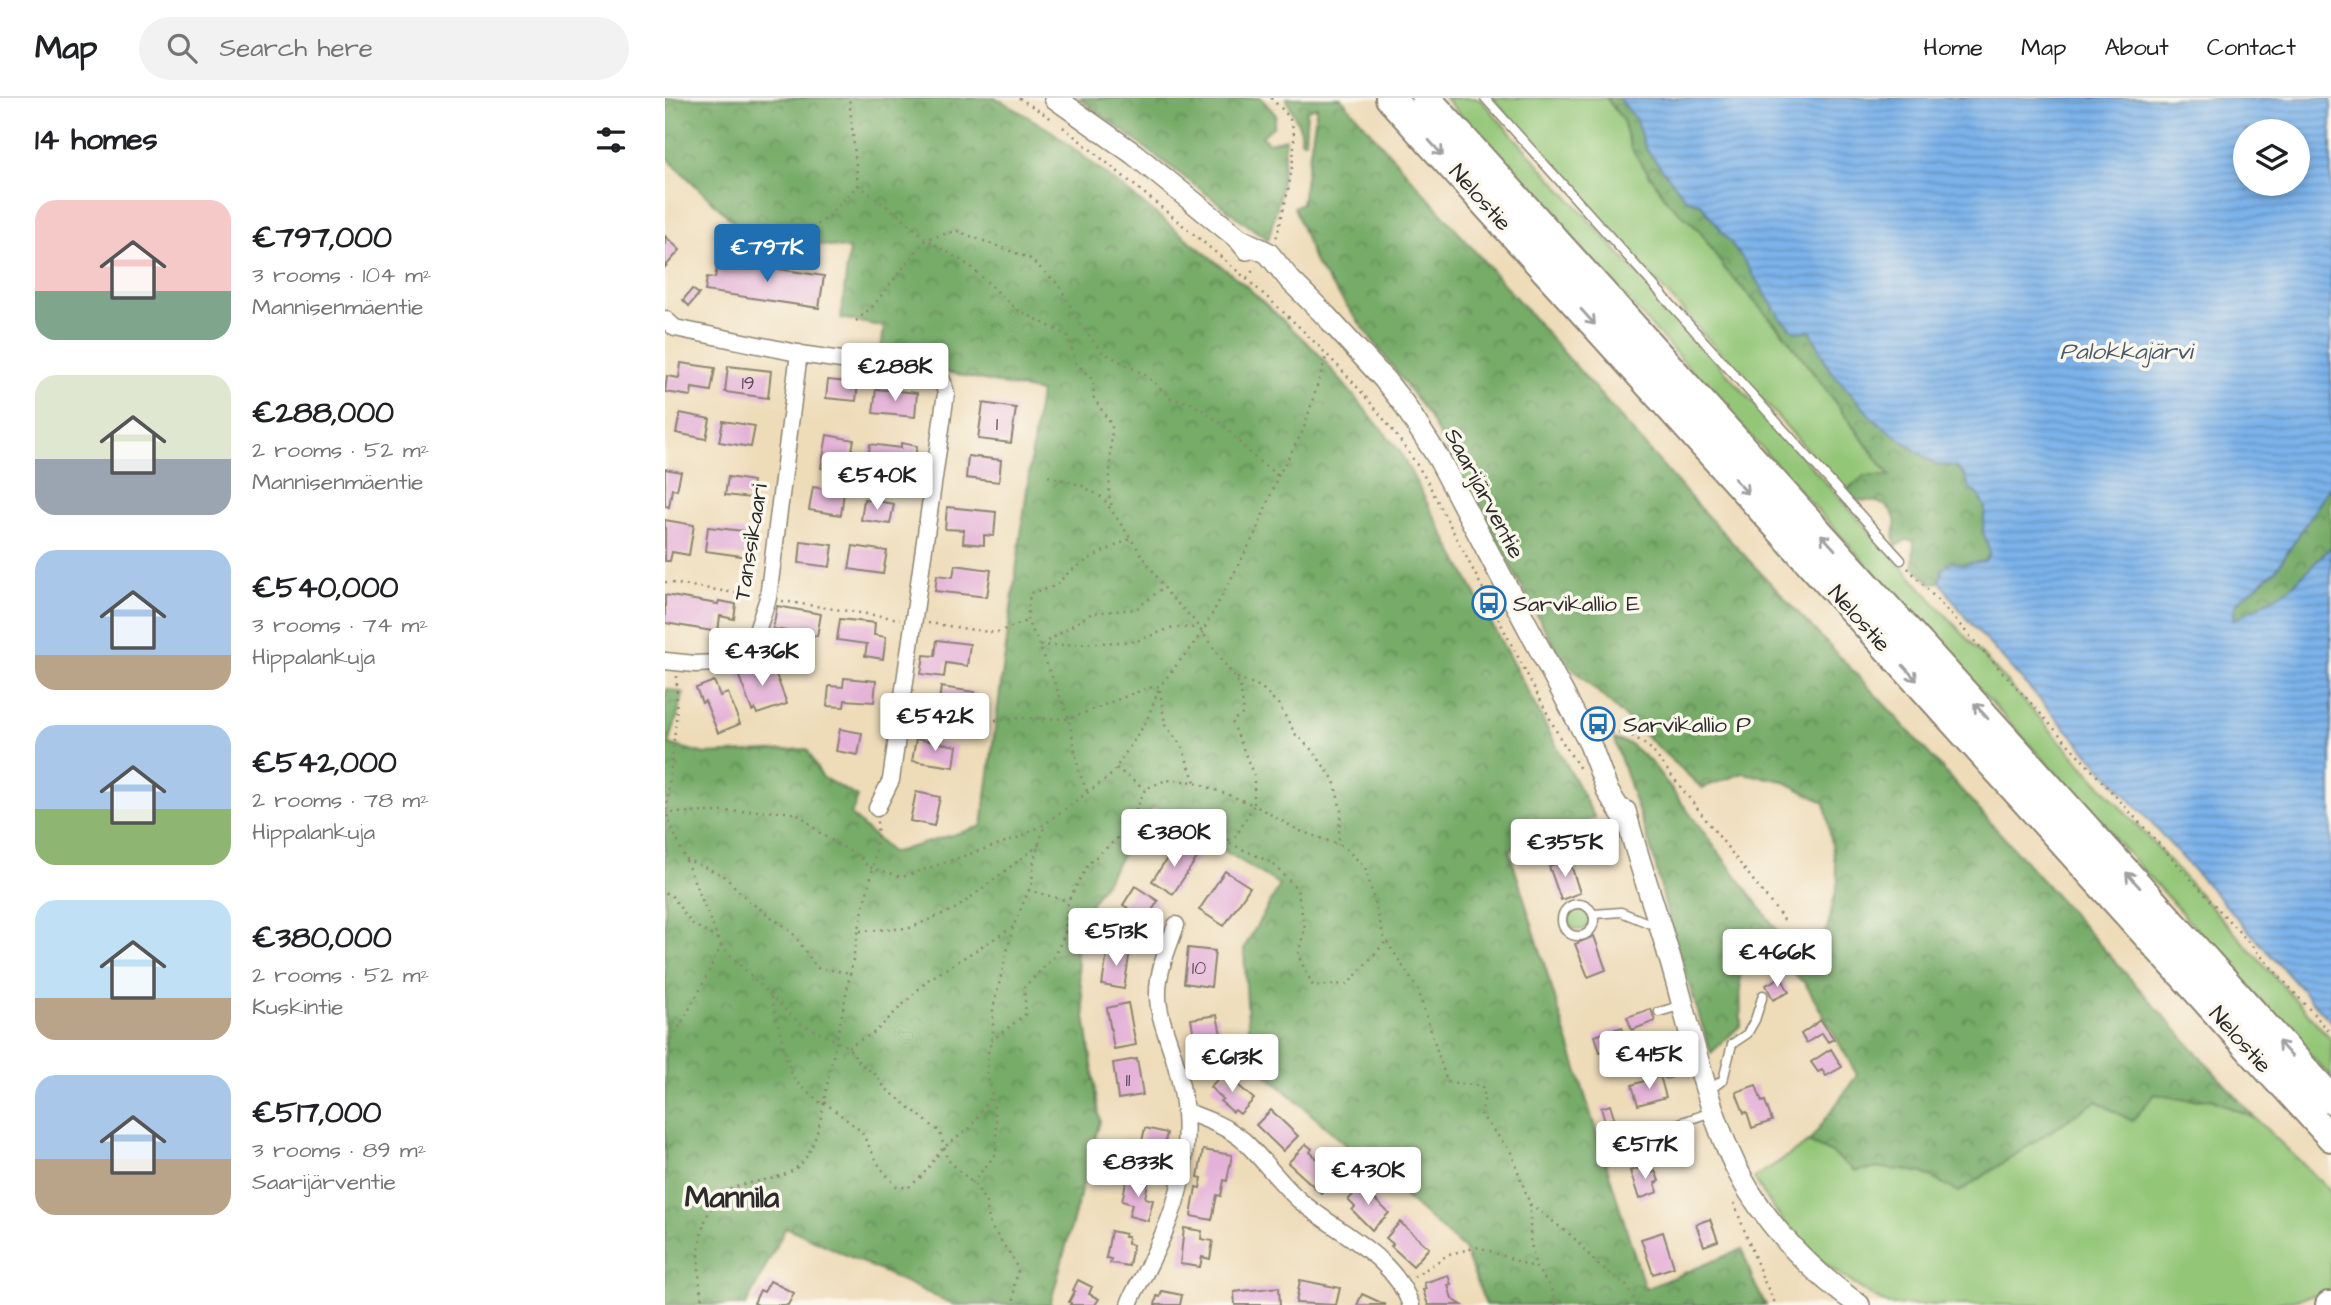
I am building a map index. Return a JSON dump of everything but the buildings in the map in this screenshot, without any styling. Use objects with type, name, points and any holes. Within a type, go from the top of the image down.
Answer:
[{"type":"highway","name":"Nelostie","points":[[1390,98],[2331,1139]]},
{"type":"highway","name":"Nelostie","points":[[1426,98],[2331,1099]]},
{"type":"main road","name":"Saarijärventie","points":[[1055,98],[1134,154],[1239,239],[1258,265],[1290,280],[1384,379],[1423,432],[1589,759],[1628,823],[1711,1101],[1737,1168],[1766,1216],[1811,1267],[1859,1305]]},
{"type":"street","points":[[668,329],[930,373],[942,380],[946,393],[891,780],[877,808]]},
{"type":"street","name":"Tanssikaari","points":[[671,662],[718,663],[734,656],[754,640],[768,598],[799,353]]},
{"type":"street","points":[[1129,1305],[1174,1212],[1183,1166],[1187,1112],[1157,993],[1162,966],[1176,925]]},
{"type":"street","points":[[1187,1112],[1214,1122],[1242,1140],[1298,1199],[1372,1253],[1397,1278],[1411,1305]]},
{"type":"lane","points":[[1485,98],[1901,560]]},
{"type":"lane","points":[[1583,904],[1594,914],[1593,927],[1588,933],[1573,935],[1564,928],[1562,919],[1569,906],[1583,904]]},
{"type":"lane","points":[[1594,914],[1621,912],[1660,928]]},
{"type":"lane","points":[[1677,1124],[1711,1101],[1723,1080],[1733,1044],[1747,1034],[1763,995]]},
{"type":"lane","points":[[1659,1012],[1683,1005]]},
{"type":"lane","points":[[1667,1074],[1700,1063]]},
{"type":"path","points":[[849,98],[858,185],[926,239],[970,266],[1015,308],[1068,336],[1076,363],[1093,380],[1094,398],[1112,426],[1109,495],[1113,511]]},
{"type":"path","points":[[1019,98],[1258,265],[1327,354],[1405,446],[1426,479],[1560,738],[1589,759],[1611,732],[1621,731],[1634,736],[1651,749],[1784,920]]},
{"type":"path","points":[[1258,265],[1275,246],[1290,180],[1293,131],[1291,121],[1271,98]]},
{"type":"path","points":[[784,235],[821,223],[858,185]]},
{"type":"path","points":[[856,321],[873,306],[926,239],[957,231],[1029,258],[1059,285],[1080,324],[1101,351],[1147,376],[1171,399],[1192,403],[1222,424],[1257,459],[1279,476]]},
{"type":"path","points":[[666,813],[755,811],[800,815],[821,834],[861,858],[867,866],[902,877],[1020,837],[1045,824],[1111,775],[1146,722],[1160,686],[1202,633],[1256,532],[1279,476],[1303,431],[1327,354]]},
{"type":"path","points":[[1048,476],[1081,485],[1103,498],[1164,587],[1199,628],[1240,685],[1244,713],[1232,721],[1254,776],[1254,804],[1236,836],[1227,842],[1272,863],[1297,888],[1305,928],[1298,955],[1313,986],[1348,984],[1387,941]]},
{"type":"path","points":[[1087,791],[1079,772],[1069,719],[1040,646],[1027,621],[1030,593],[1055,586],[1069,572],[1092,557],[1130,539]]},
{"type":"path","points":[[1901,560],[2331,1034]]},
{"type":"path","points":[[665,582],[995,633],[1027,621]]},
{"type":"path","points":[[1040,646],[1092,613],[1136,609],[1164,587]]},
{"type":"path","points":[[1040,646],[1137,641],[1173,627],[1199,628]]},
{"type":"path","points":[[671,662],[675,721],[666,813],[721,946],[798,1022],[848,1046],[860,1063],[876,1075],[885,1088],[940,1132],[947,1159],[972,1183],[986,1203],[990,1225],[1014,1260],[1018,1271],[1014,1286],[1014,1305]]},
{"type":"path","points":[[1234,677],[1261,688],[1279,705],[1296,735],[1312,750],[1334,780],[1341,810],[1338,845]]},
{"type":"path","points":[[981,721],[1069,719],[1147,688],[1160,686]]},
{"type":"path","points":[[1160,686],[1165,725],[1181,745],[1195,782]]},
{"type":"path","points":[[1116,768],[1145,789]]},
{"type":"path","points":[[991,1041],[1026,1014],[1024,987],[1053,958],[1065,934],[1068,901],[1089,863],[1128,829],[1145,789],[1166,780],[1195,782],[1254,804],[1300,831],[1343,846],[1365,867],[1387,941],[1418,990],[1447,1082],[1482,1086],[1485,1097],[1481,1115],[1511,1152],[1530,1205],[1530,1239],[1535,1268]]},
{"type":"path","points":[[703,1305],[698,1279],[699,1247],[709,1214],[727,1191],[748,1183],[770,1181],[787,1175],[800,1165],[810,1151],[837,1042],[874,867],[878,830],[877,808]]},
{"type":"path","points":[[972,1183],[996,1154],[996,1121],[987,1072],[993,1032],[993,1009],[1013,927],[1028,890],[1045,824]]},
{"type":"path","points":[[859,931],[910,928],[957,908],[1040,844]]},
{"type":"path","points":[[685,858],[723,875],[749,901],[792,932],[817,968],[852,973]]},
{"type":"path","points":[[1028,890],[1068,901]]},
{"type":"path","points":[[665,893],[671,895],[691,923],[719,940]]},
{"type":"path","points":[[848,1046],[875,1032],[928,980],[1013,927]]},
{"type":"path","points":[[665,1052],[721,946]]},
{"type":"path","points":[[771,997],[790,1072],[795,1081],[861,1131],[880,1167],[896,1186],[908,1188],[922,1176],[943,1149],[970,1128],[992,1095]]},
{"type":"path","points":[[1734,1204],[1776,1305]]},
{"type":"path","points":[[1530,1205],[1573,1237],[1596,1263],[1626,1285],[1637,1305]]},
{"type":"path","points":[[1401,1286],[1449,1254],[1479,1247],[1535,1268],[1550,1286],[1556,1305]]},
{"type":"green space","points":[[665,98],[995,98],[1053,132],[1245,285],[1317,352],[1399,450],[1595,818],[1509,850],[1645,1289],[1742,1249],[1754,1283],[1766,1305],[1486,1305],[1464,1249],[1250,1060],[1244,948],[1280,885],[1153,807],[1073,932],[1100,1121],[1050,1305],[954,1305],[786,1227],[746,1305],[665,1305],[667,689],[684,693],[669,744],[705,754],[807,749],[822,777],[858,797],[851,815],[892,853],[982,826],[1040,392],[880,358],[884,327],[841,318],[849,249],[745,233],[665,156]]},
{"type":"green space","points":[[1079,98],[1261,98],[1276,115],[1273,127],[1262,136],[1268,143],[1286,139],[1279,199],[1268,240]]},
{"type":"green space","points":[[1286,98],[1341,98],[1697,505],[1887,707],[2256,1119],[2211,1099],[2187,1100],[2155,1094],[2132,1121],[2096,1101],[1959,1192],[1921,1172],[1882,1168],[1855,1171],[1832,1153],[1809,1142],[1857,1075],[1805,983],[1775,961],[1740,973],[1741,1025],[1711,1053],[1670,925],[1653,855],[1614,739],[1630,744],[1651,762],[1780,934],[1801,951],[1827,930],[1838,881],[1825,803],[1783,781],[1743,773],[1702,788],[1560,657],[1428,415],[1315,263],[1294,207],[1302,203],[1317,107],[1307,110],[1305,141],[1300,140],[1300,128]]},
{"type":"green space","points":[[1445,98],[1479,98],[2331,1039],[2331,1078]]},
{"type":"green space","points":[[1492,98],[1606,98],[1623,120],[1631,148],[1669,203],[1699,230],[1724,268],[1785,335],[1890,477],[1864,476],[1845,492]]},
{"type":"green space","points":[[1606,98],[1619,98],[1635,118],[1646,149],[1687,199],[1700,203],[1740,255],[1811,331],[1829,369],[1908,443],[1936,465],[1956,466],[1965,476],[1970,490],[1978,494],[1985,508],[1983,531],[1990,553],[1985,561],[1964,564],[1953,562],[1942,569],[1940,582],[1931,584],[1913,565],[1914,541],[1906,540],[1896,547],[1893,513],[1885,505],[1873,501],[1856,501],[1847,490],[1864,476],[1890,476],[1785,335],[1724,268],[1699,230],[1669,203],[1631,148],[1623,120]]},
{"type":"green space","points":[[2331,485],[2331,547],[2289,589],[2233,621],[2236,603],[2276,570]]},
{"type":"green space","points":[[1575,910],[1583,910],[1589,920],[1583,930],[1575,930],[1569,924],[1569,916]]},
{"type":"green space","points":[[2155,1094],[2187,1100],[2211,1099],[2256,1119],[2331,1191],[2331,1292],[2267,1305],[1888,1305],[1827,1266],[1811,1252],[1782,1220],[1754,1178],[1809,1142],[1832,1153],[1855,1171],[1882,1168],[1921,1172],[1959,1192],[2096,1101],[2131,1120]]},
{"type":"water","name":"Palokkajärvi","points":[[1619,98],[2331,98],[2331,485],[2276,570],[2236,603],[2233,620],[2289,589],[2331,547],[2331,1022],[1966,618],[1940,582],[1942,569],[1953,562],[1964,564],[1985,561],[1990,553],[1983,531],[1985,508],[1978,494],[1970,490],[1965,476],[1956,466],[1936,465],[1874,420],[1829,369],[1811,331],[1796,332],[1782,320],[1740,255],[1700,203],[1687,200],[1646,149],[1635,118]]},
{"type":"place","name":"Sarvikallio E","points":[[1489,603]]},
{"type":"place","name":"Sarvikallio P","points":[[1598,724]]},
{"type":"district","name":"Mannila","points":[[732,1197]]}]
